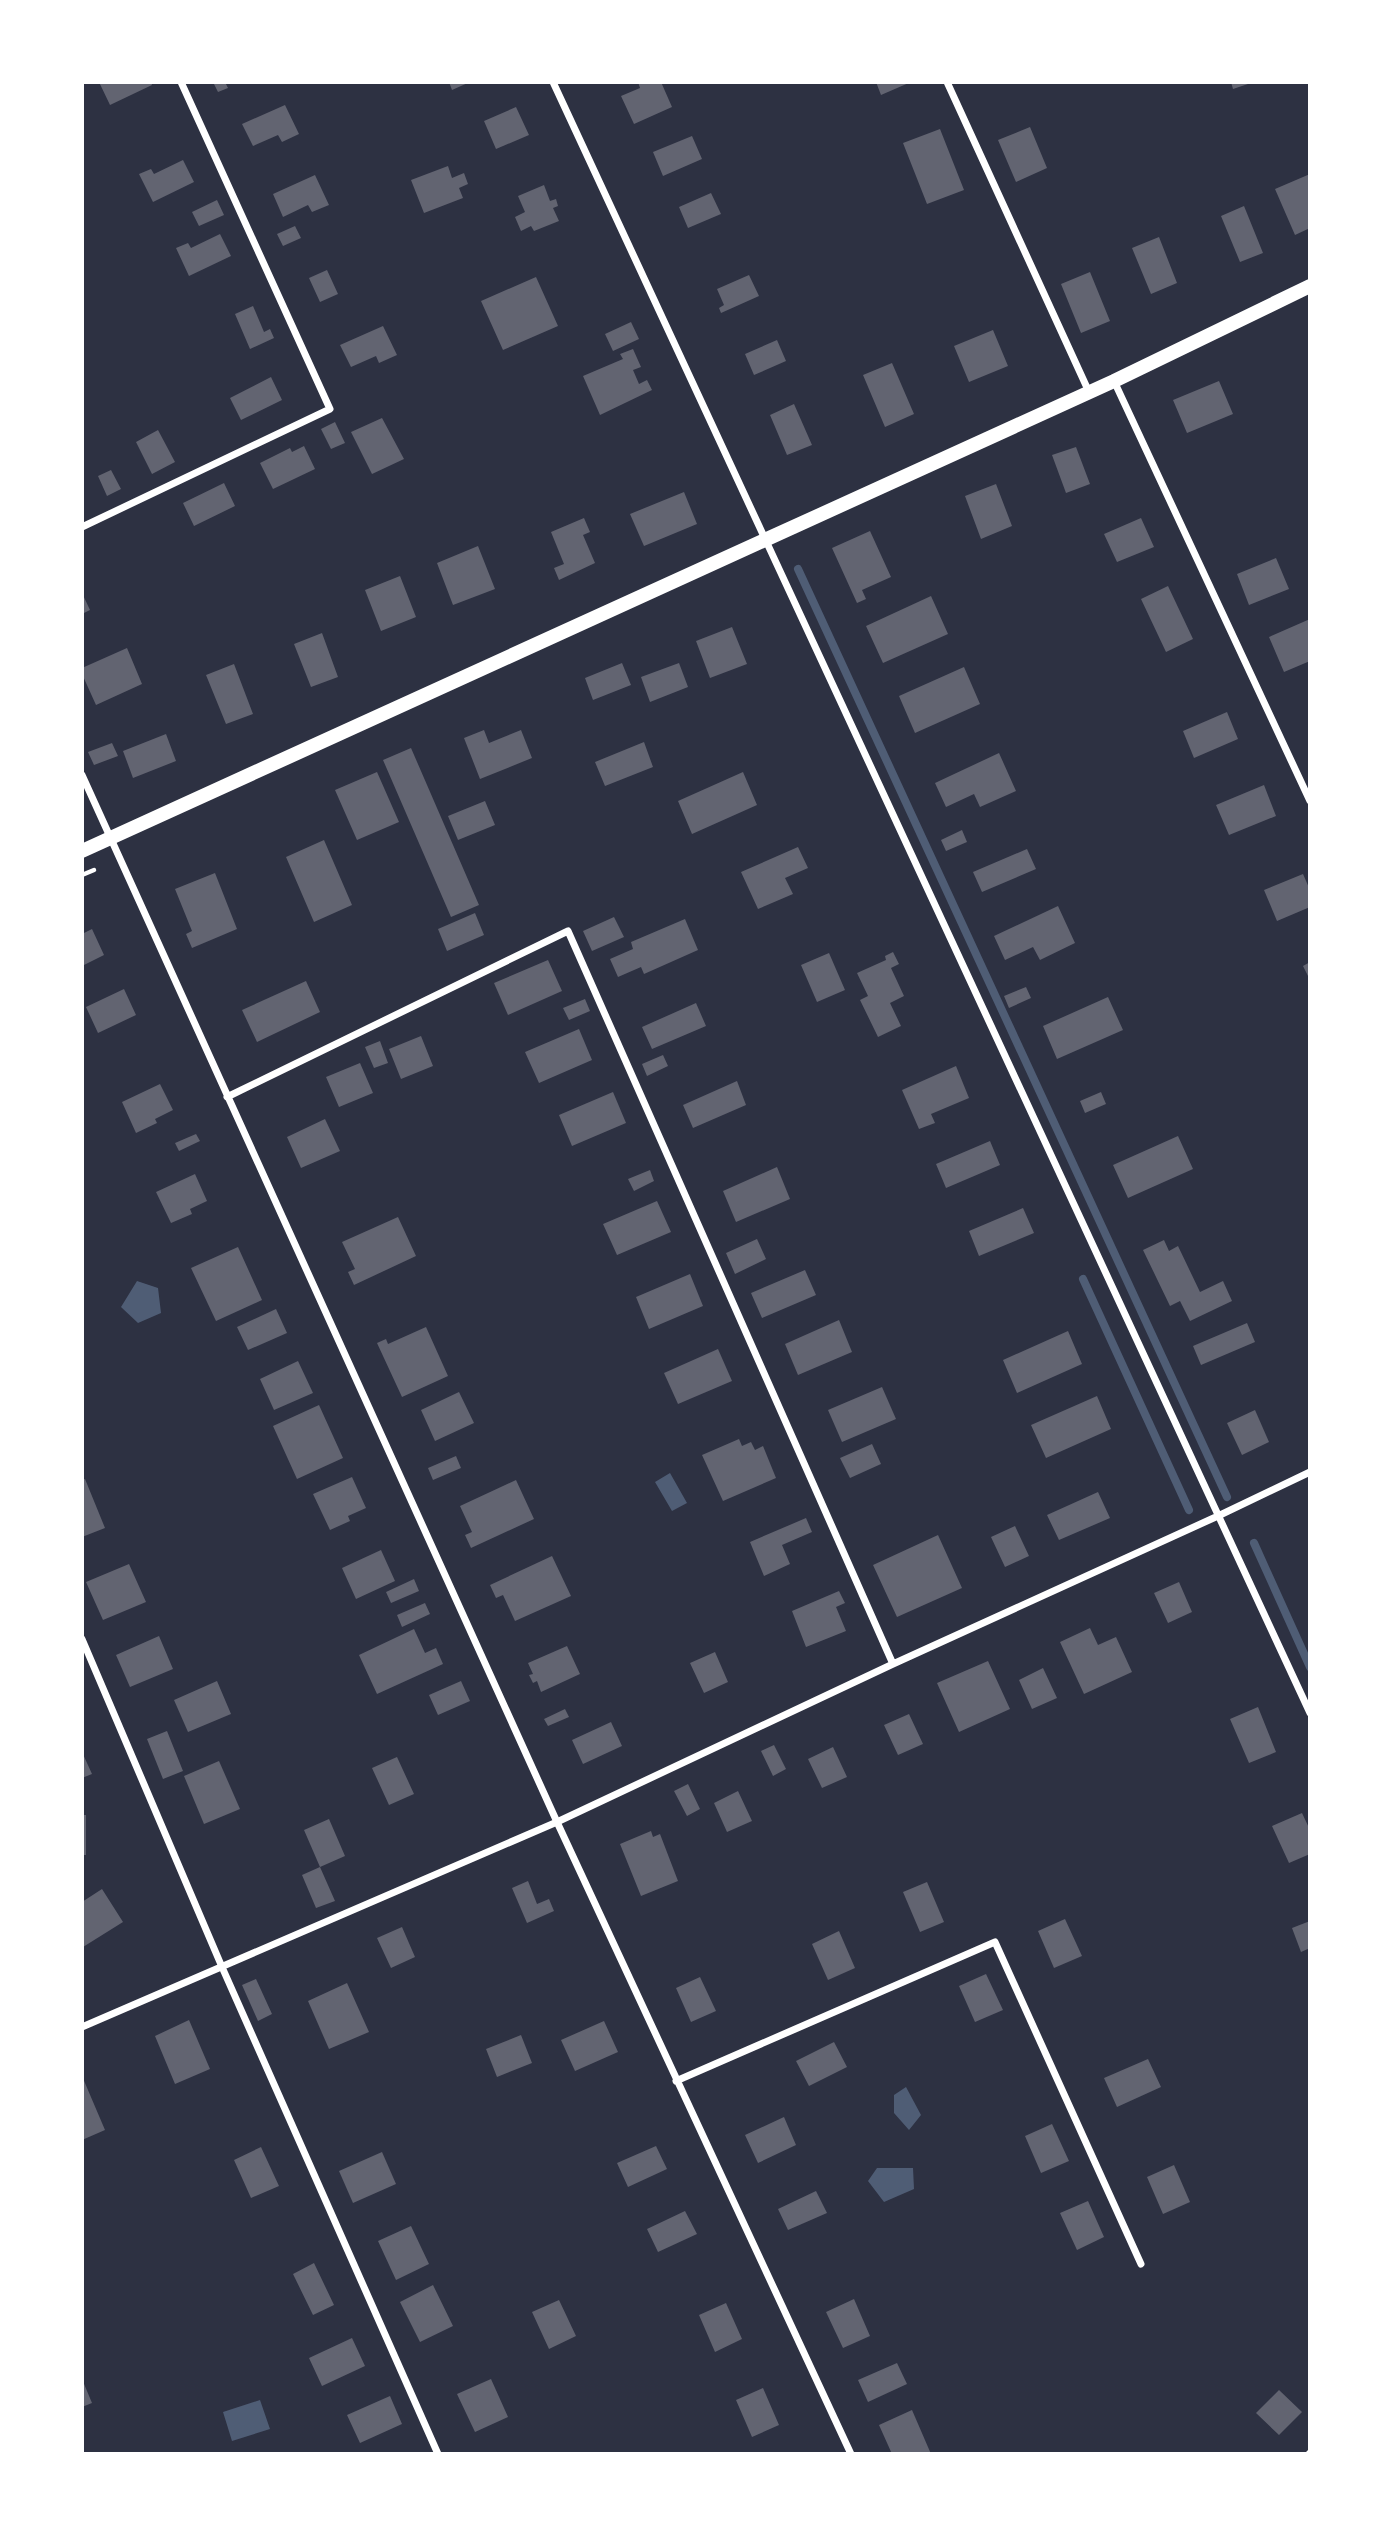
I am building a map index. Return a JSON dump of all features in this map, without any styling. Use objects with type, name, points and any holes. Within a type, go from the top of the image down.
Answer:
[{"type":"main road","points":[[82,851],[1114,382],[1310,286]]},
{"type":"street","points":[[82,527],[330,409],[181,82]]},
{"type":"street","points":[[554,82],[1310,1713]]},
{"type":"street","points":[[947,82],[1090,392]]},
{"type":"street","points":[[1114,382],[1310,801]]},
{"type":"street","points":[[82,775],[557,1822],[851,2454]]},
{"type":"street","points":[[227,1097],[568,931],[893,1664]]},
{"type":"street","points":[[82,2027],[557,1822],[1310,1472]]},
{"type":"street","points":[[82,1639],[222,1966],[438,2454]]},
{"type":"street","points":[[676,2081],[995,1942],[1141,2264]]},
{"type":"water","points":[[137,1281],[158,1288],[161,1313],[138,1323],[121,1307]]},
{"type":"water","points":[[670,1473],[687,1503],[672,1511],[655,1482]]},
{"type":"water","points":[[906,2087],[921,2115],[909,2130],[894,2113],[894,2095]]},
{"type":"water","points":[[877,2168],[913,2168],[914,2189],[884,2202],[868,2181]]},
{"type":"water","points":[[260,2400],[270,2429],[232,2441],[223,2412]]},
{"type":"building","points":[[99,82],[151,82],[152,85],[110,105]]},
{"type":"building","points":[[213,82],[225,82],[228,88],[218,92]]},
{"type":"building","points":[[449,82],[470,82],[452,90]]},
{"type":"building","points":[[638,82],[661,82],[672,107],[634,124],[621,96],[640,88]]},
{"type":"building","points":[[876,82],[911,82],[881,95]]},
{"type":"building","points":[[1231,82],[1251,82],[1251,83],[1233,89]]},
{"type":"building","points":[[285,105],[299,134],[282,142],[278,135],[253,146],[242,124]]},
{"type":"building","points":[[516,107],[529,135],[496,149],[484,121]]},
{"type":"building","points":[[1030,127],[1047,168],[1016,182],[998,140]]},
{"type":"building","points":[[940,129],[964,190],[927,204],[903,143]]},
{"type":"building","points":[[692,136],[702,159],[663,176],[653,152]]},
{"type":"building","points":[[183,160],[194,182],[153,202],[139,174],[151,169],[154,174]]},
{"type":"building","points":[[448,166],[452,178],[464,173],[468,184],[459,188],[463,198],[424,213],[411,180]]},
{"type":"building","points":[[1310,174],[1310,228],[1295,235],[1275,189]]},
{"type":"building","points":[[315,175],[329,205],[312,212],[308,205],[283,217],[273,194]]},
{"type":"building","points":[[544,185],[550,201],[556,199],[558,206],[553,208],[559,221],[534,231],[531,226],[521,231],[515,217],[525,212],[518,196]]},
{"type":"building","points":[[711,193],[721,214],[688,228],[679,207]]},
{"type":"building","points":[[217,200],[224,215],[199,226],[192,212]]},
{"type":"building","points":[[1244,206],[1263,253],[1240,262],[1221,216]]},
{"type":"building","points":[[295,226],[301,238],[283,246],[277,234]]},
{"type":"building","points":[[220,234],[231,256],[189,276],[176,248],[188,243],[191,248]]},
{"type":"building","points":[[1159,237],[1177,283],[1151,294],[1132,248]]},
{"type":"building","points":[[327,270],[338,294],[320,302],[309,278]]},
{"type":"building","points":[[1090,272],[1110,321],[1081,333],[1061,284]]},
{"type":"building","points":[[749,275],[759,296],[721,313],[719,308],[724,305],[717,289]]},
{"type":"building","points":[[536,277],[558,326],[503,350],[481,301]]},
{"type":"building","points":[[253,306],[264,332],[270,329],[274,338],[250,349],[235,314]]},
{"type":"building","points":[[631,322],[639,339],[613,351],[605,334]]},
{"type":"building","points":[[383,326],[397,355],[379,363],[376,356],[351,367],[340,345]]},
{"type":"building","points":[[993,330],[1008,366],[969,382],[954,346]]},
{"type":"building","points":[[777,340],[786,361],[754,375],[745,354]]},
{"type":"building","points":[[633,349],[641,367],[633,370],[639,384],[647,380],[652,390],[600,415],[583,376],[623,359],[620,354]]},
{"type":"building","points":[[892,363],[914,414],[885,427],[863,375]]},
{"type":"building","points":[[271,377],[282,400],[241,420],[230,398]]},
{"type":"building","points":[[1219,381],[1233,414],[1187,433],[1173,400]]},
{"type":"building","points":[[794,404],[812,445],[787,455],[770,415]]},
{"type":"building","points":[[382,418],[404,459],[372,474],[351,432]]},
{"type":"building","points":[[335,422],[345,443],[331,449],[321,429]]},
{"type":"building","points":[[158,430],[175,462],[152,474],[136,442]]},
{"type":"building","points":[[304,446],[315,469],[273,489],[260,463],[290,448],[292,452]]},
{"type":"building","points":[[1076,447],[1090,484],[1066,493],[1052,455]]},
{"type":"building","points":[[111,470],[121,489],[107,496],[98,476]]},
{"type":"building","points":[[224,483],[235,506],[194,526],[183,503]]},
{"type":"building","points":[[996,484],[1012,526],[981,539],[965,496]]},
{"type":"building","points":[[684,492],[697,524],[644,546],[630,514]]},
{"type":"building","points":[[584,518],[590,532],[583,535],[595,563],[559,580],[554,568],[564,564],[551,532]]},
{"type":"building","points":[[1141,518],[1154,547],[1117,562],[1104,534]]},
{"type":"building","points":[[870,531],[891,577],[862,590],[866,599],[857,603],[832,548]]},
{"type":"building","points":[[478,546],[495,589],[453,605],[437,563]]},
{"type":"building","points":[[1276,558],[1289,589],[1249,605],[1237,574]]},
{"type":"building","points":[[400,576],[416,617],[381,631],[365,590]]},
{"type":"building","points":[[1168,586],[1193,639],[1166,652],[1141,599]]},
{"type":"building","points":[[82,593],[90,610],[82,614]]},
{"type":"building","points":[[931,596],[948,634],[883,663],[866,626]]},
{"type":"building","points":[[1310,619],[1310,661],[1284,672],[1269,637]]},
{"type":"building","points":[[732,627],[747,664],[710,678],[696,641]]},
{"type":"building","points":[[322,633],[338,677],[311,687],[294,644]]},
{"type":"building","points":[[127,648],[142,684],[96,705],[82,674],[82,668]]},
{"type":"building","points":[[622,663],[631,685],[593,700],[585,678]]},
{"type":"building","points":[[679,663],[688,687],[650,702],[641,677]]},
{"type":"building","points":[[234,664],[253,714],[226,724],[206,675]]},
{"type":"building","points":[[964,667],[980,704],[915,733],[899,696]]},
{"type":"building","points":[[1227,712],[1238,739],[1194,758],[1183,731]]},
{"type":"building","points":[[484,730],[489,743],[521,730],[532,758],[480,779],[464,738]]},
{"type":"building","points":[[166,734],[176,761],[133,778],[123,751]]},
{"type":"building","points":[[644,742],[653,767],[605,786],[595,762]]},
{"type":"building","points":[[112,743],[118,756],[94,765],[88,752]]},
{"type":"building","points":[[411,748],[479,905],[451,917],[383,760]]},
{"type":"building","points":[[999,753],[1016,791],[980,807],[974,794],[946,807],[935,783]]},
{"type":"building","points":[[377,772],[399,822],[357,840],[335,790]]},
{"type":"building","points":[[743,772],[757,805],[692,834],[678,801]]},
{"type":"building","points":[[1264,785],[1276,816],[1229,835],[1216,805]]},
{"type":"building","points":[[485,801],[495,825],[458,840],[448,816]]},
{"type":"building","points":[[962,830],[967,842],[946,851],[941,840]]},
{"type":"building","points":[[324,840],[352,905],[314,922],[286,857]]},
{"type":"building","points":[[798,847],[808,868],[785,878],[793,894],[758,909],[741,872]]},
{"type":"building","points":[[1027,849],[1036,869],[982,892],[973,872]]},
{"type":"building","points":[[215,873],[237,929],[192,948],[186,934],[192,931],[175,889]]},
{"type":"building","points":[[1303,874],[1310,890],[1310,907],[1277,921],[1264,890]]},
{"type":"building","points":[[1058,906],[1075,943],[1040,960],[1033,947],[1005,960],[994,936]]},
{"type":"building","points":[[475,913],[484,935],[447,951],[438,929]]},
{"type":"building","points":[[614,917],[624,937],[592,951],[583,931]]},
{"type":"building","points":[[685,919],[698,950],[644,974],[641,967],[618,977],[610,959],[633,949],[631,942]]},
{"type":"building","points":[[92,929],[104,955],[82,966],[82,934]]},
{"type":"building","points":[[893,952],[899,964],[891,968],[904,996],[890,1003],[901,1026],[878,1037],[860,1000],[868,996],[857,973],[886,960],[885,956]]},
{"type":"building","points":[[829,953],[845,990],[817,1002],[801,965]]},
{"type":"building","points":[[548,960],[562,991],[508,1015],[494,983]]},
{"type":"building","points":[[1310,962],[1310,980],[1303,966]]},
{"type":"building","points":[[306,981],[320,1012],[257,1042],[242,1010]]},
{"type":"building","points":[[1026,987],[1031,998],[1009,1008],[1004,996]]},
{"type":"building","points":[[124,989],[136,1015],[98,1033],[86,1007]]},
{"type":"building","points":[[1108,997],[1123,1030],[1057,1059],[1043,1026]]},
{"type":"building","points":[[585,999],[590,1011],[569,1020],[563,1008]]},
{"type":"building","points":[[696,1003],[706,1026],[652,1049],[642,1027]]},
{"type":"building","points":[[579,1029],[592,1060],[539,1083],[525,1052]]},
{"type":"building","points":[[421,1036],[433,1066],[401,1079],[389,1049]]},
{"type":"building","points":[[380,1041],[388,1063],[374,1068],[365,1047]]},
{"type":"building","points":[[663,1055],[668,1066],[647,1076],[642,1064]]},
{"type":"building","points":[[360,1063],[373,1093],[339,1107],[326,1077]]},
{"type":"building","points":[[956,1066],[969,1098],[931,1114],[935,1123],[919,1129],[902,1090]]},
{"type":"building","points":[[737,1081],[746,1105],[693,1128],[683,1105]]},
{"type":"building","points":[[160,1084],[173,1110],[155,1119],[157,1123],[136,1133],[122,1102]]},
{"type":"building","points":[[613,1092],[626,1123],[572,1146],[559,1115]]},
{"type":"building","points":[[1101,1092],[1106,1104],[1085,1113],[1080,1101]]},
{"type":"building","points":[[325,1119],[340,1151],[301,1168],[287,1137]]},
{"type":"building","points":[[196,1134],[200,1141],[179,1151],[175,1143]]},
{"type":"building","points":[[1178,1136],[1193,1169],[1128,1198],[1113,1165]]},
{"type":"building","points":[[990,1141],[1000,1165],[946,1188],[936,1164]]},
{"type":"building","points":[[777,1167],[790,1199],[736,1222],[723,1191]]},
{"type":"building","points":[[650,1170],[654,1181],[634,1191],[628,1179]]},
{"type":"building","points":[[195,1174],[207,1201],[190,1209],[192,1214],[171,1223],[156,1192]]},
{"type":"building","points":[[657,1201],[671,1232],[617,1255],[603,1224]]},
{"type":"building","points":[[1023,1208],[1034,1233],[979,1256],[969,1231]]},
{"type":"building","points":[[398,1217],[416,1256],[354,1285],[348,1272],[355,1269],[342,1242]]},
{"type":"building","points":[[757,1239],[766,1259],[735,1274],[726,1253]]},
{"type":"building","points":[[1164,1240],[1169,1251],[1178,1246],[1200,1292],[1223,1281],[1232,1301],[1190,1321],[1180,1301],[1170,1306],[1143,1250]]},
{"type":"building","points":[[238,1247],[262,1300],[216,1321],[191,1268]]},
{"type":"building","points":[[805,1270],[816,1295],[762,1318],[751,1293]]},
{"type":"building","points":[[690,1274],[703,1306],[649,1329],[636,1297]]},
{"type":"building","points":[[276,1309],[287,1333],[248,1350],[237,1327]]},
{"type":"building","points":[[839,1320],[852,1352],[798,1375],[785,1344]]},
{"type":"building","points":[[1247,1323],[1255,1342],[1201,1365],[1193,1346]]},
{"type":"building","points":[[426,1327],[448,1376],[402,1397],[377,1343],[386,1339],[388,1344]]},
{"type":"building","points":[[1068,1331],[1082,1364],[1017,1393],[1003,1360]]},
{"type":"building","points":[[718,1349],[732,1381],[678,1404],[664,1373]]},
{"type":"building","points":[[298,1361],[313,1393],[274,1410],[260,1379]]},
{"type":"building","points":[[882,1387],[896,1419],[842,1442],[828,1410]]},
{"type":"building","points":[[459,1392],[474,1423],[435,1441],[421,1410]]},
{"type":"building","points":[[1097,1396],[1111,1429],[1046,1458],[1031,1425]]},
{"type":"building","points":[[319,1405],[343,1458],[297,1479],[273,1426]]},
{"type":"building","points":[[1255,1410],[1269,1442],[1242,1455],[1227,1423]]},
{"type":"building","points":[[739,1439],[742,1446],[751,1442],[755,1450],[763,1446],[776,1478],[723,1501],[702,1455]]},
{"type":"building","points":[[872,1444],[881,1464],[850,1478],[840,1458]]},
{"type":"building","points":[[456,1456],[461,1468],[433,1480],[428,1468]]},
{"type":"building","points":[[352,1477],[366,1508],[348,1516],[350,1521],[330,1530],[313,1494]]},
{"type":"building","points":[[85,1479],[105,1528],[82,1537],[82,1480]]},
{"type":"building","points":[[516,1480],[534,1519],[471,1548],[465,1535],[472,1532],[460,1506]]},
{"type":"building","points":[[1098,1492],[1110,1518],[1059,1540],[1047,1515]]},
{"type":"building","points":[[806,1518],[812,1532],[782,1545],[790,1564],[764,1576],[750,1542]]},
{"type":"building","points":[[1015,1526],[1029,1556],[1005,1567],[991,1537]]},
{"type":"building","points":[[938,1535],[962,1588],[897,1617],[873,1565]]},
{"type":"building","points":[[381,1550],[395,1581],[356,1599],[342,1568]]},
{"type":"building","points":[[552,1556],[571,1596],[515,1621],[503,1595],[496,1598],[490,1585]]},
{"type":"building","points":[[129,1564],[146,1602],[103,1620],[86,1582]]},
{"type":"building","points":[[414,1579],[419,1591],[391,1603],[386,1592]]},
{"type":"building","points":[[1179,1582],[1192,1612],[1168,1623],[1154,1593]]},
{"type":"building","points":[[839,1591],[845,1603],[836,1607],[846,1631],[806,1647],[792,1611]]},
{"type":"building","points":[[425,1603],[430,1614],[402,1627],[397,1615]]},
{"type":"building","points":[[1090,1628],[1098,1645],[1116,1637],[1132,1672],[1084,1694],[1060,1642]]},
{"type":"building","points":[[414,1629],[425,1653],[436,1648],[443,1664],[377,1694],[359,1655]]},
{"type":"building","points":[[159,1636],[173,1669],[130,1687],[116,1655]]},
{"type":"building","points":[[567,1646],[580,1674],[541,1692],[537,1681],[533,1683],[529,1675],[533,1674],[528,1663]]},
{"type":"building","points":[[715,1652],[728,1682],[704,1693],[690,1663]]},
{"type":"building","points":[[988,1661],[1010,1709],[959,1732],[937,1683]]},
{"type":"building","points":[[1043,1668],[1057,1698],[1032,1709],[1019,1680]]},
{"type":"building","points":[[217,1681],[231,1714],[188,1732],[174,1700]]},
{"type":"building","points":[[461,1681],[470,1701],[438,1715],[429,1695]]},
{"type":"building","points":[[1258,1707],[1276,1752],[1249,1763],[1230,1719]]},
{"type":"building","points":[[565,1709],[569,1717],[548,1726],[544,1719]]},
{"type":"building","points":[[909,1714],[923,1744],[898,1755],[884,1725]]},
{"type":"building","points":[[611,1722],[622,1746],[583,1764],[572,1740]]},
{"type":"building","points":[[167,1731],[183,1771],[163,1779],[147,1739]]},
{"type":"building","points":[[774,1745],[786,1769],[773,1776],[761,1751]]},
{"type":"building","points":[[833,1747],[847,1777],[822,1788],[808,1759]]},
{"type":"building","points":[[82,1752],[92,1774],[82,1778]]},
{"type":"building","points":[[397,1757],[414,1794],[389,1805],[372,1768]]},
{"type":"building","points":[[219,1761],[240,1809],[204,1824],[184,1776]]},
{"type":"building","points":[[688,1784],[700,1809],[687,1816],[674,1791]]},
{"type":"building","points":[[738,1791],[752,1821],[727,1832],[714,1803]]},
{"type":"building","points":[[1302,1813],[1310,1830],[1310,1854],[1289,1863],[1272,1826]]},
{"type":"building","points":[[82,1815],[86,1815],[86,1855],[82,1855]]},
{"type":"building","points":[[329,1819],[345,1856],[320,1867],[304,1830]]},
{"type":"building","points":[[651,1831],[653,1837],[660,1834],[678,1881],[641,1896],[620,1844]]},
{"type":"building","points":[[320,1867],[335,1901],[316,1908],[302,1875]]},
{"type":"building","points":[[528,1881],[537,1904],[549,1899],[554,1911],[527,1923],[512,1888]]},
{"type":"building","points":[[927,1882],[944,1922],[920,1932],[903,1892]]},
{"type":"building","points":[[102,1889],[123,1922],[83,1947],[82,1902]]},
{"type":"building","points":[[1065,1919],[1082,1956],[1054,1968],[1038,1931]]},
{"type":"building","points":[[1310,1921],[1310,1948],[1301,1952],[1292,1928]]},
{"type":"building","points":[[402,1927],[415,1957],[391,1968],[377,1938]]},
{"type":"building","points":[[839,1931],[855,1968],[828,1980],[812,1944]]},
{"type":"building","points":[[986,1974],[1003,2010],[975,2022],[959,1986]]},
{"type":"building","points":[[700,1977],[716,2011],[691,2022],[676,1988]]},
{"type":"building","points":[[256,1979],[272,2014],[258,2021],[242,1985]]},
{"type":"building","points":[[347,1983],[369,2032],[329,2049],[308,2001]]},
{"type":"building","points":[[189,2020],[210,2069],[175,2084],[155,2036]]},
{"type":"building","points":[[604,2021],[618,2052],[575,2071],[561,2040]]},
{"type":"building","points":[[521,2035],[532,2063],[497,2077],[486,2049]]},
{"type":"building","points":[[834,2042],[847,2067],[809,2086],[796,2061]]},
{"type":"building","points":[[1148,2059],[1161,2087],[1117,2107],[1104,2078]]},
{"type":"building","points":[[82,2076],[105,2130],[82,2140]]},
{"type":"building","points":[[784,2117],[796,2145],[758,2163],[745,2135]]},
{"type":"building","points":[[1052,2124],[1069,2161],[1041,2173],[1025,2136]]},
{"type":"building","points":[[656,2146],[667,2169],[628,2187],[617,2163]]},
{"type":"building","points":[[261,2147],[279,2186],[251,2198],[234,2160]]},
{"type":"building","points":[[382,2152],[396,2184],[353,2203],[339,2171]]},
{"type":"building","points":[[1174,2165],[1190,2202],[1163,2214],[1147,2177]]},
{"type":"building","points":[[816,2191],[827,2213],[788,2230],[778,2209]]},
{"type":"building","points":[[1088,2201],[1104,2237],[1077,2250],[1060,2213]]},
{"type":"building","points":[[685,2211],[697,2234],[658,2252],[647,2229]]},
{"type":"building","points":[[411,2226],[429,2264],[396,2280],[378,2241]]},
{"type":"building","points":[[314,2263],[334,2305],[313,2315],[293,2274]]},
{"type":"building","points":[[433,2285],[453,2326],[420,2342],[400,2302]]},
{"type":"building","points":[[854,2299],[870,2336],[843,2348],[826,2312]]},
{"type":"building","points":[[559,2300],[576,2336],[549,2349],[532,2312]]},
{"type":"building","points":[[726,2303],[742,2339],[715,2352],[699,2315]]},
{"type":"building","points":[[352,2338],[365,2366],[322,2386],[309,2358]]},
{"type":"building","points":[[897,2363],[907,2384],[868,2402],[858,2380]]},
{"type":"building","points":[[82,2379],[92,2403],[82,2407]]},
{"type":"building","points":[[491,2379],[508,2417],[475,2432],[457,2394]]},
{"type":"building","points":[[763,2388],[779,2425],[752,2437],[736,2400]]},
{"type":"building","points":[[1279,2390],[1302,2412],[1279,2435],[1256,2413]]},
{"type":"building","points":[[390,2396],[402,2424],[360,2443],[347,2415]]},
{"type":"building","points":[[912,2410],[931,2454],[892,2454],[879,2425]]},
{"type":"waterway","points":[[798,569],[1227,1497]]},
{"type":"waterway","points":[[1083,1279],[1189,1510]]},
{"type":"waterway","points":[[1254,1543],[1310,1667]]}]
